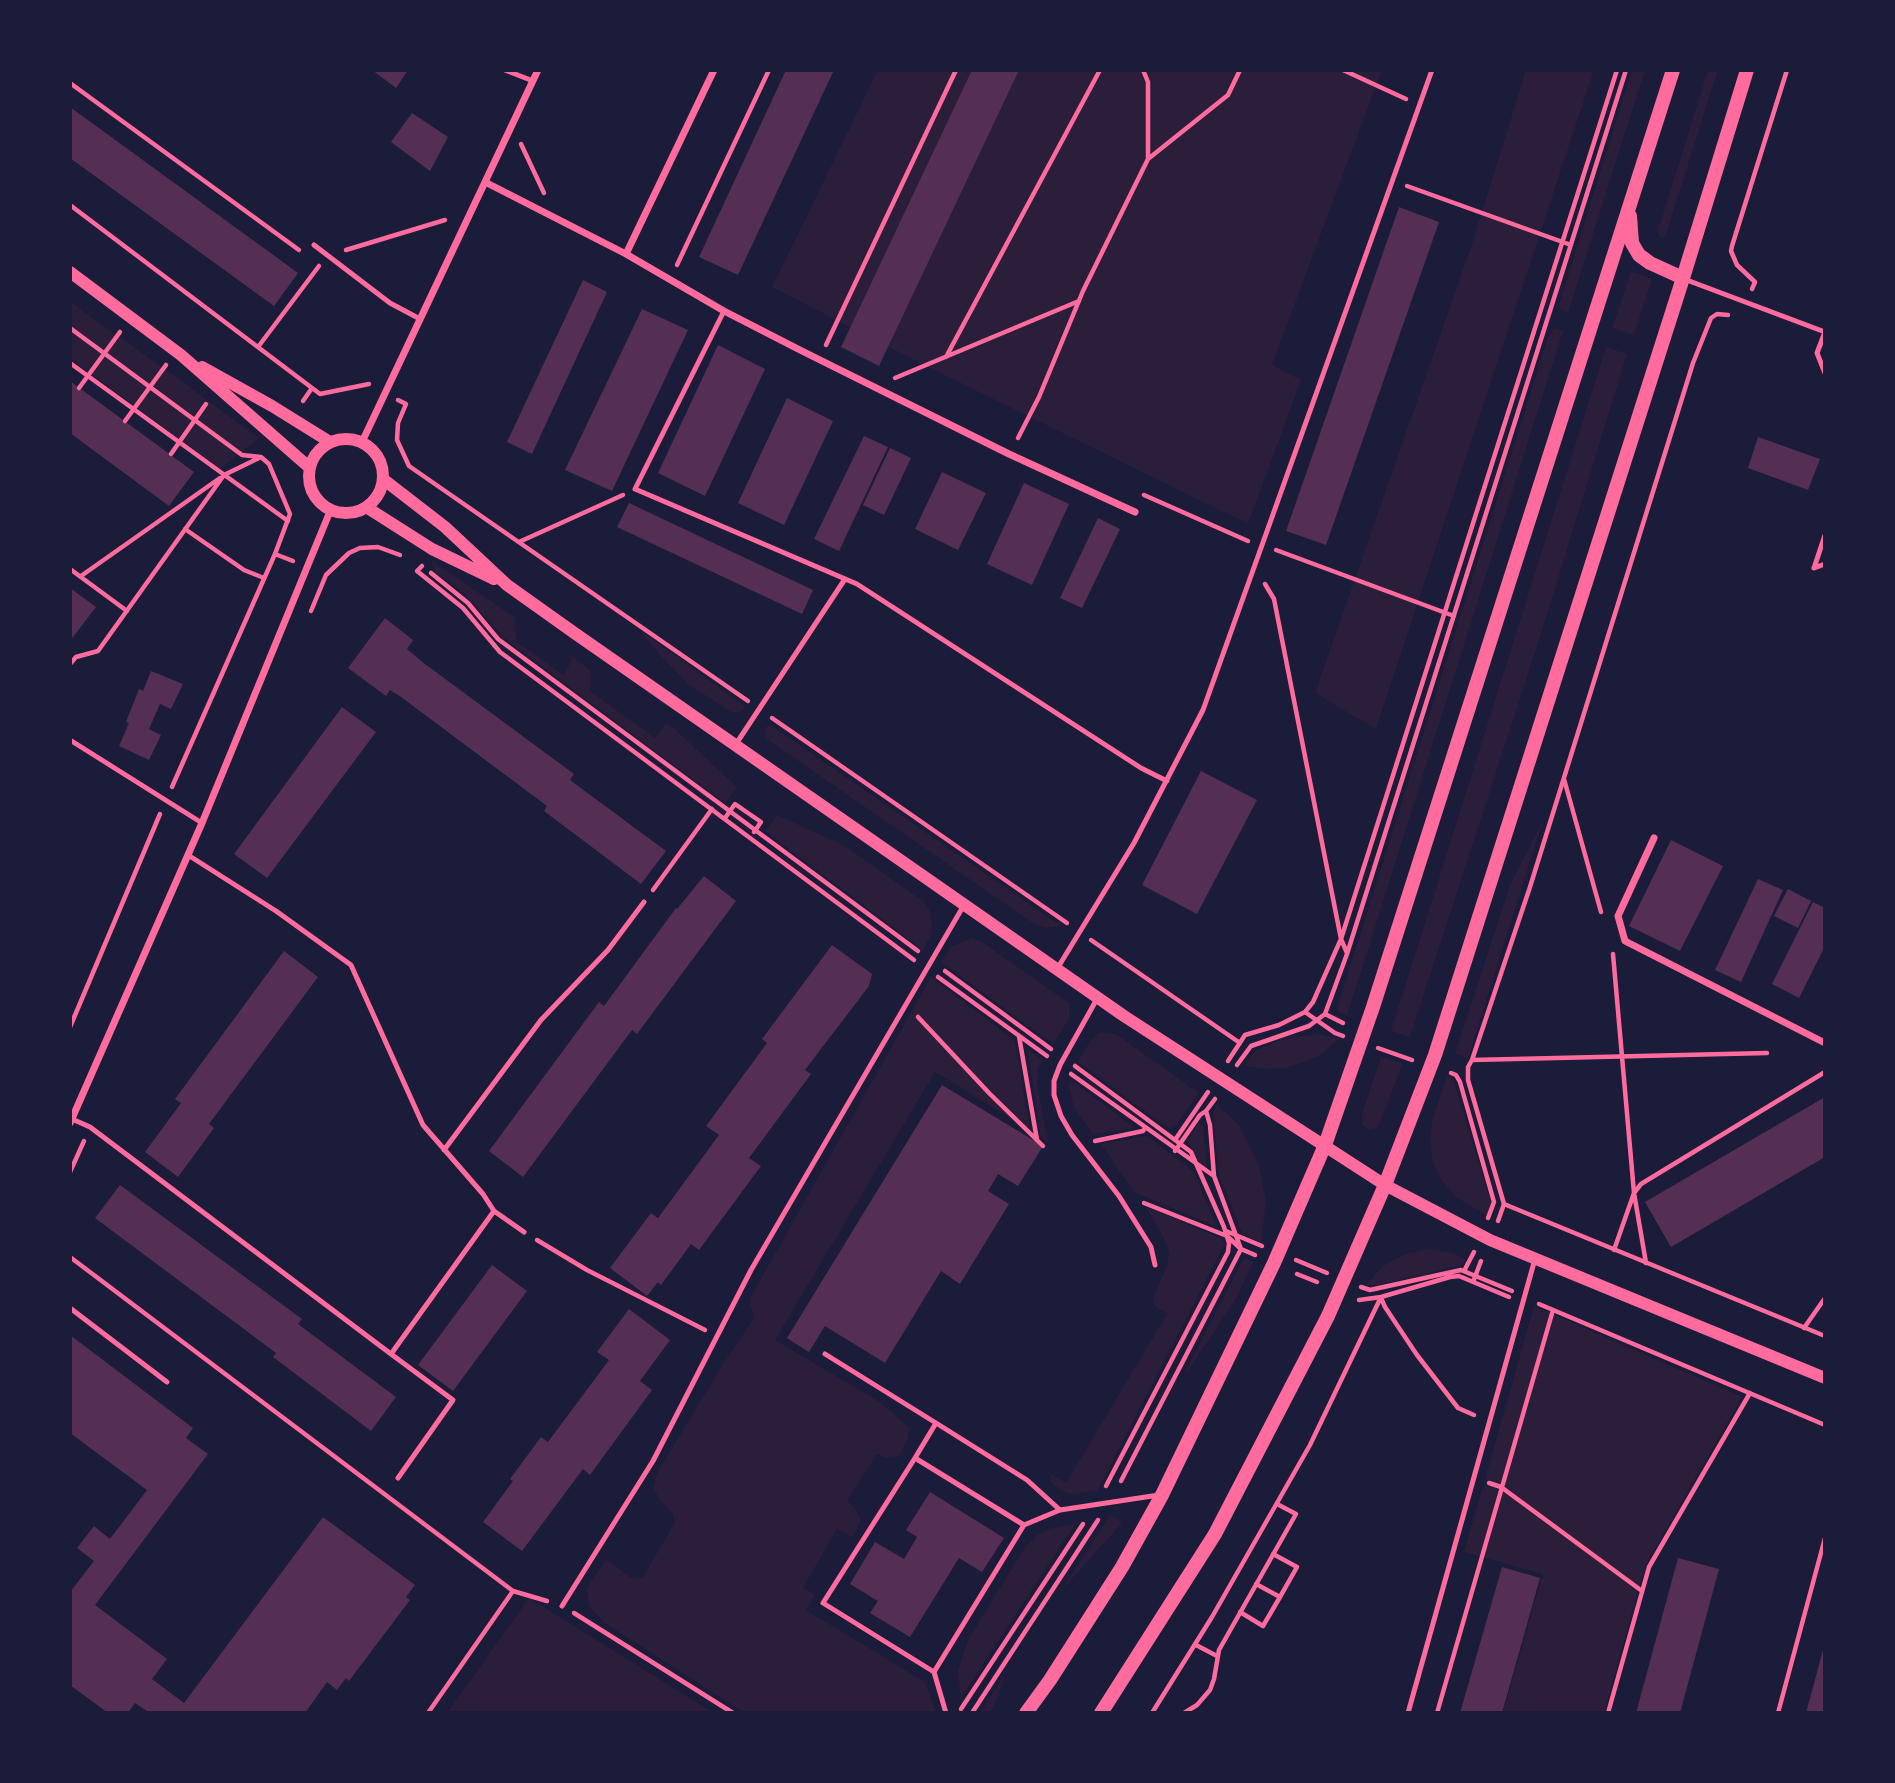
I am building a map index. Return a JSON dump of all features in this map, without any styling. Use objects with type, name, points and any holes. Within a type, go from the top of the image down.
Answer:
[{"type":"main road","points":[[1026,1713],[1122,1567],[1162,1495],[1274,1263],[1325,1145],[1362,1043],[1673,70]]},
{"type":"main road","points":[[1101,1713],[1215,1534],[1328,1316],[1385,1185],[1431,1066],[1747,70]]},
{"type":"main road","points":[[1630,207],[1632,243],[1639,255],[1683,278]]},
{"type":"street","points":[[362,442],[538,70]]},
{"type":"street","points":[[626,254],[714,70]]},
{"type":"street","points":[[485,182],[626,254],[724,311],[1009,454],[1135,512]]},
{"type":"street","points":[[70,272],[178,354],[310,468]]},
{"type":"street","points":[[178,354],[330,442]]},
{"type":"street","points":[[346,439],[362,442],[376,453],[383,470],[378,495],[366,507],[349,513],[331,509],[313,492],[310,468],[317,453],[330,442],[346,439]]},
{"type":"street","points":[[383,479],[445,527],[507,585],[1098,997],[1385,1185],[1490,1240],[1825,1378]]},
{"type":"street","points":[[366,507],[432,549],[507,585]]},
{"type":"street","points":[[71,1121],[202,823],[331,509]]},
{"type":"street","points":[[1654,838],[1618,916],[1625,941],[1825,1043]]},
{"type":"lane","points":[[505,70],[533,81]]},
{"type":"lane","points":[[1057,968],[1128,854],[1203,709],[1432,70]]},
{"type":"lane","points":[[314,245],[390,303],[420,319]]},
{"type":"lane","points":[[1683,278],[1825,332],[1817,353],[1825,373]]},
{"type":"lane","points":[[724,311],[635,489],[857,584],[1141,768],[1167,781]]},
{"type":"lane","points":[[1825,535],[1814,568],[1825,564]]},
{"type":"lane","points":[[736,744],[845,579]]},
{"type":"lane","points":[[70,740],[202,823]]},
{"type":"lane","points":[[188,855],[276,911],[351,965],[423,1125],[483,1194],[494,1211],[524,1233]]},
{"type":"lane","points":[[444,1150],[541,1020],[608,950],[644,902]]},
{"type":"lane","points":[[562,1606],[653,1461],[751,1270],[964,904]]},
{"type":"lane","points":[[1098,997],[1054,1080],[1054,1095],[1061,1116],[1151,1247],[1154,1265]]},
{"type":"lane","points":[[71,1121],[90,1127],[453,1400],[398,1478]]},
{"type":"lane","points":[[391,1354],[494,1211]]},
{"type":"lane","points":[[1408,1713],[1535,1259]]},
{"type":"lane","points":[[70,1308],[167,1382]]},
{"type":"lane","points":[[825,1354],[1027,1479],[1060,1510]]},
{"type":"lane","points":[[936,1423],[823,1603],[934,1672],[946,1713]]},
{"type":"lane","points":[[915,1458],[1024,1525]]},
{"type":"lane","points":[[934,1672],[1024,1525],[1060,1510],[1162,1495]]},
{"type":"path","points":[[670,281],[769,70]]},
{"type":"path","points":[[837,351],[824,345],[956,70]]},
{"type":"path","points":[[946,356],[1100,70]]},
{"type":"path","points":[[1143,70],[1148,82],[1148,159]]},
{"type":"path","points":[[1018,438],[1039,397],[1079,301],[1148,159],[1228,96],[1240,70]]},
{"type":"path","points":[[1343,70],[1420,105]]},
{"type":"path","points":[[1178,1142],[1206,1111],[1245,1034],[1279,1025],[1305,1012],[1323,982],[1341,939],[1617,70]]},
{"type":"path","points":[[1175,1151],[1178,1142],[1222,1079],[1251,1046],[1309,1026],[1325,1014],[1347,954],[1626,70]]},
{"type":"path","points":[[1497,1221],[1504,1205],[1468,1080],[1468,1067],[1563,779],[1705,329],[1711,318],[1717,314],[1741,318],[1755,282],[1737,265],[1731,251],[1787,70]]},
{"type":"path","points":[[70,83],[320,265]]},
{"type":"path","points":[[508,135],[523,145],[545,197]]},
{"type":"path","points":[[1392,181],[1571,245]]},
{"type":"path","points":[[667,257],[678,263]]},
{"type":"path","points":[[894,379],[1079,301]]},
{"type":"path","points":[[79,388],[130,317]]},
{"type":"path","points":[[70,328],[242,455],[261,457],[269,464],[290,514],[275,554],[326,575],[349,553],[371,547],[388,550],[422,566],[468,603],[498,639],[1064,1058]]},
{"type":"path","points":[[125,421],[178,354]]},
{"type":"path","points":[[70,363],[288,521]]},
{"type":"path","points":[[883,373],[907,385]]},
{"type":"path","points":[[368,385],[406,404],[398,423],[397,440],[409,466],[1240,1043]]},
{"type":"path","points":[[171,454],[218,388]]},
{"type":"path","points":[[1005,432],[1030,444]]},
{"type":"path","points":[[80,576],[223,475],[261,457]]},
{"type":"path","points":[[70,664],[76,657],[98,651],[223,475]]},
{"type":"path","points":[[518,542],[635,489]]},
{"type":"path","points":[[1142,494],[1242,539],[1454,616]]},
{"type":"path","points":[[185,529],[244,570],[264,578]]},
{"type":"path","points":[[422,566],[417,571],[463,608],[500,652],[663,772]]},
{"type":"path","points":[[1254,566],[1274,599],[1341,939],[1347,954]]},
{"type":"path","points":[[70,569],[127,611]]},
{"type":"path","points":[[1563,779],[1602,917]]},
{"type":"path","points":[[724,818],[735,804],[761,822],[750,837]]},
{"type":"path","points":[[644,902],[712,809]]},
{"type":"path","points":[[1609,943],[1613,956],[1634,1193],[1646,1264]]},
{"type":"path","points":[[905,1004],[1043,1146]]},
{"type":"path","points":[[1305,1012],[1335,1034],[1456,1075],[1494,1202],[1489,1217]]},
{"type":"path","points":[[1325,1014],[1343,1023]]},
{"type":"path","points":[[1019,1036],[1037,1141]]},
{"type":"path","points":[[1472,1060],[1768,1053]]},
{"type":"path","points":[[1076,1067],[1191,1152],[1229,1243],[1228,1252],[1105,1488]]},
{"type":"path","points":[[1614,1250],[1634,1193],[1640,1184],[1825,1072]]},
{"type":"path","points":[[1121,1481],[1241,1249],[1214,1176],[1210,1125],[1206,1111]]},
{"type":"path","points":[[1079,1144],[1143,1131],[1145,1128]]},
{"type":"path","points":[[1127,1209],[1143,1202],[1259,1245]]},
{"type":"path","points":[[1504,1205],[1825,1336]]},
{"type":"path","points":[[524,1233],[587,1270],[717,1337]]},
{"type":"path","points":[[1226,1234],[1241,1249],[1255,1255]]},
{"type":"path","points":[[70,1257],[513,1591],[562,1606],[733,1713]]},
{"type":"path","points":[[1464,1271],[1471,1259]]},
{"type":"path","points":[[1473,1282],[1481,1261]]},
{"type":"path","points":[[1303,1263],[1321,1270]]},
{"type":"path","points":[[1364,1288],[1370,1290],[1454,1270],[1464,1271],[1510,1290]]},
{"type":"path","points":[[1297,1274],[1317,1282]]},
{"type":"path","points":[[1359,1300],[1381,1297],[1459,1276],[1508,1297],[1524,1298]]},
{"type":"path","points":[[1381,1297],[1417,1355],[1458,1408],[1490,1421]]},
{"type":"path","points":[[1152,1713],[1195,1645],[1310,1445],[1381,1297]]},
{"type":"path","points":[[1804,1328],[1825,1298]]},
{"type":"path","points":[[1437,1713],[1553,1310],[1825,1425]]},
{"type":"path","points":[[1608,1713],[1649,1567],[1750,1393]]},
{"type":"path","points":[[1501,1487],[1642,1591]]},
{"type":"path","points":[[1184,1713],[1197,1705],[1210,1689],[1217,1656],[1296,1514],[1277,1504]]},
{"type":"path","points":[[972,1713],[1099,1519]]},
{"type":"path","points":[[964,1705],[1084,1523]]},
{"type":"path","points":[[1778,1713],[1825,1538]]},
{"type":"path","points":[[1240,1612],[1263,1626],[1280,1597],[1297,1567],[1273,1554]]},
{"type":"path","points":[[1256,1584],[1280,1597]]},
{"type":"path","points":[[428,1713],[513,1591]]},
{"type":"path","points":[[1195,1645],[1217,1656]]},
{"type":"shaded area","points":[[878,70],[1382,70],[1272,365],[1301,380],[1248,524],[772,287]]},
{"type":"shaded area","points":[[1526,70],[1594,70],[1376,729],[1315,693],[1473,241]]},
{"type":"shaded area","points":[[1632,70],[1645,70],[1568,313],[1561,310],[1559,305]]},
{"type":"shaded area","points":[[1708,70],[1718,70],[1666,234],[1662,238],[1658,234],[1659,227]]},
{"type":"shaded area","points":[[1631,272],[1652,279],[1634,335],[1612,328]]},
{"type":"shaded area","points":[[70,302],[259,438],[220,469],[70,358]]},
{"type":"shaded area","points":[[1557,329],[1563,331],[1347,1016],[1338,1011],[1338,1005],[1548,337]]},
{"type":"shaded area","points":[[1606,347],[1627,354],[1541,634],[1410,1037],[1391,1031]]},
{"type":"shaded area","points":[[432,561],[514,617],[517,642],[564,675],[573,657],[591,671],[590,691],[655,738],[666,723],[677,731],[737,787],[725,803],[504,638],[465,594],[434,570]]},
{"type":"shaded area","points":[[643,632],[746,707],[740,712],[731,712],[688,684],[659,654]]},
{"type":"shaded area","points":[[769,724],[1061,926],[1045,928],[1033,923],[771,742],[765,736],[765,729]]},
{"type":"shaded area","points":[[777,815],[845,846],[924,902],[929,909],[932,926],[931,935],[923,950],[765,831]]},
{"type":"shaded area","points":[[1543,820],[1468,1058],[1455,1054],[1510,885]]},
{"type":"shaded area","points":[[972,938],[982,942],[1069,1003],[1069,1019],[1053,1044],[941,962],[951,947]]},
{"type":"shaded area","points":[[931,977],[1015,1041],[1030,1130],[935,1072],[775,1340],[880,1402],[909,1427],[908,1438],[899,1456],[887,1458],[877,1454],[847,1501],[857,1511],[861,1521],[852,1537],[837,1529],[803,1588],[815,1595],[806,1610],[925,1682],[936,1713],[745,1713],[605,1623],[590,1607],[587,1590],[606,1560],[633,1579],[643,1577],[675,1522],[673,1513],[659,1499],[653,1487],[657,1473],[754,1318],[749,1300]]},
{"type":"shaded area","points":[[1099,1033],[1116,1034],[1199,1093],[1177,1124],[1168,1128],[1078,1062],[1090,1041]]},
{"type":"shaded area","points":[[1319,1034],[1339,1039],[1319,1056],[1286,1068],[1244,1066],[1256,1050],[1284,1039]]},
{"type":"shaded area","points":[[1027,1048],[1043,1061],[1038,1068],[1037,1084],[1048,1142],[1041,1138]]},
{"type":"shaded area","points":[[1381,1057],[1403,1063],[1380,1123],[1370,1130],[1362,1125],[1362,1114]]},
{"type":"shaded area","points":[[1447,1076],[1453,1078],[1491,1203],[1487,1216],[1457,1198],[1443,1182],[1433,1163],[1430,1142],[1432,1121]]},
{"type":"shaded area","points":[[1071,1080],[1135,1128],[1093,1134],[1074,1107],[1068,1085]]},
{"type":"shaded area","points":[[1217,1104],[1240,1127],[1259,1165],[1266,1201],[1261,1242],[1243,1235],[1219,1176],[1213,1113]]},
{"type":"shaded area","points":[[1199,1122],[1203,1127],[1207,1168],[1201,1165],[1188,1141]]},
{"type":"shaded area","points":[[1147,1136],[1194,1172],[1217,1227],[1134,1192],[1101,1144]]},
{"type":"shaded area","points":[[1146,1207],[1222,1239],[1225,1244],[1097,1491],[1072,1494],[1061,1491],[1050,1482],[1051,1474],[1066,1483],[1167,1314],[1155,1306],[1153,1298],[1167,1266],[1169,1253],[1163,1236]]},
{"type":"shaded area","points":[[1428,1249],[1453,1253],[1466,1260],[1462,1265],[1378,1285],[1366,1285],[1383,1266],[1405,1254]]},
{"type":"shaded area","points":[[1244,1258],[1253,1262],[1238,1295],[1188,1371],[1186,1370]]},
{"type":"shaded area","points":[[1534,1306],[1742,1397],[1645,1566],[1604,1713],[1503,1713],[1543,1574],[1464,1552],[1483,1485],[1504,1491],[1505,1485],[1485,1479]]},
{"type":"shaded area","points":[[1110,1516],[1116,1517],[1122,1523],[1060,1592]]},
{"type":"shaded area","points":[[1075,1524],[961,1698],[958,1671],[968,1640],[1025,1547],[1048,1529]]},
{"type":"shaded area","points":[[529,1598],[714,1713],[447,1713]]},
{"type":"shaded area","points":[[1006,1673],[991,1713],[980,1713]]},
{"type":"building","points":[[372,70],[408,70],[396,88]]},
{"type":"building","points":[[786,70],[834,70],[738,275],[699,257]]},
{"type":"building","points":[[972,70],[1019,70],[879,366],[841,347]]},
{"type":"building","points":[[70,107],[298,273],[274,306],[70,158]]},
{"type":"building","points":[[412,113],[448,137],[430,171],[391,142]]},
{"type":"building","points":[[1399,207],[1439,222],[1326,545],[1286,531]]},
{"type":"building","points":[[583,280],[607,292],[532,454],[507,442]]},
{"type":"building","points":[[642,309],[688,330],[612,491],[565,470]]},
{"type":"building","points":[[718,345],[765,369],[705,496],[658,473]]},
{"type":"building","points":[[70,381],[194,472],[169,506],[70,433]]},
{"type":"building","points":[[787,398],[833,421],[784,525],[738,503]]},
{"type":"building","points":[[864,436],[888,447],[839,551],[814,539]]},
{"type":"building","points":[[1758,437],[1820,459],[1808,490],[1748,468]]},
{"type":"building","points":[[890,448],[911,458],[884,515],[863,505]]},
{"type":"building","points":[[942,472],[986,493],[958,550],[915,529]]},
{"type":"building","points":[[1024,483],[1069,504],[1032,585],[987,564]]},
{"type":"building","points":[[629,503],[813,590],[802,614],[617,527]]},
{"type":"building","points":[[1098,518],[1120,529],[1082,608],[1060,598]]},
{"type":"building","points":[[70,588],[96,607],[70,641]]},
{"type":"building","points":[[385,618],[413,640],[407,649],[425,664],[574,774],[570,780],[666,851],[641,884],[544,811],[547,806],[401,697],[390,690],[386,696],[348,668]]},
{"type":"building","points":[[151,671],[183,684],[171,709],[160,704],[149,729],[161,735],[149,760],[119,746],[139,689],[143,691]]},
{"type":"building","points":[[342,707],[376,732],[267,878],[234,854]]},
{"type":"building","points":[[1201,771],[1257,800],[1197,914],[1142,885]]},
{"type":"building","points":[[1671,840],[1723,866],[1680,951],[1629,926]]},
{"type":"building","points":[[704,876],[736,901],[637,1034],[632,1030],[523,1177],[489,1151],[599,1002],[604,1006],[676,908]]},
{"type":"building","points":[[1758,879],[1783,890],[1741,982],[1715,970]]},
{"type":"building","points":[[1788,889],[1811,901],[1798,928],[1774,916]]},
{"type":"building","points":[[1813,902],[1825,908],[1825,946],[1799,998],[1772,984]]},
{"type":"building","points":[[832,945],[872,974],[869,986],[805,1070],[811,1074],[749,1158],[761,1166],[699,1250],[691,1244],[661,1285],[658,1282],[647,1296],[610,1268],[651,1213],[658,1218],[719,1135],[706,1126],[767,1043],[762,1039]]},
{"type":"building","points":[[284,951],[318,977],[209,1124],[214,1128],[178,1177],[145,1152],[181,1103],[175,1099]]},
{"type":"building","points":[[942,1085],[1043,1146],[1018,1186],[998,1174],[988,1191],[1009,1204],[960,1284],[941,1271],[885,1363],[825,1326],[809,1352],[787,1338]]},
{"type":"building","points":[[1825,1097],[1825,1157],[1671,1247],[1645,1202]]},
{"type":"building","points":[[120,1185],[302,1319],[298,1324],[396,1397],[371,1431],[273,1357],[276,1353],[95,1218]]},
{"type":"building","points":[[492,1265],[527,1291],[453,1391],[418,1365]]},
{"type":"building","points":[[629,1309],[670,1340],[640,1381],[652,1390],[590,1475],[583,1469],[522,1551],[483,1522],[541,1437],[548,1442],[609,1360],[597,1352]]},
{"type":"building","points":[[70,1335],[193,1428],[186,1438],[208,1454],[95,1605],[167,1659],[152,1679],[184,1703],[323,1517],[415,1585],[406,1597],[410,1600],[349,1681],[346,1678],[337,1690],[327,1682],[305,1713],[150,1713],[135,1703],[128,1713],[108,1713],[70,1685],[70,1592],[94,1561],[77,1548],[94,1526],[110,1539],[147,1490],[70,1433]]},
{"type":"building","points":[[930,1492],[1004,1538],[982,1572],[959,1558],[910,1637],[870,1613],[878,1601],[850,1584],[875,1542],[904,1559],[917,1537],[906,1530]]},
{"type":"building","points":[[1678,1558],[1719,1569],[1680,1713],[1636,1713]]},
{"type":"building","points":[[1502,1567],[1540,1578],[1502,1713],[1460,1713]]},
{"type":"building","points":[[1824,1646],[1825,1713],[1806,1713]]}]
